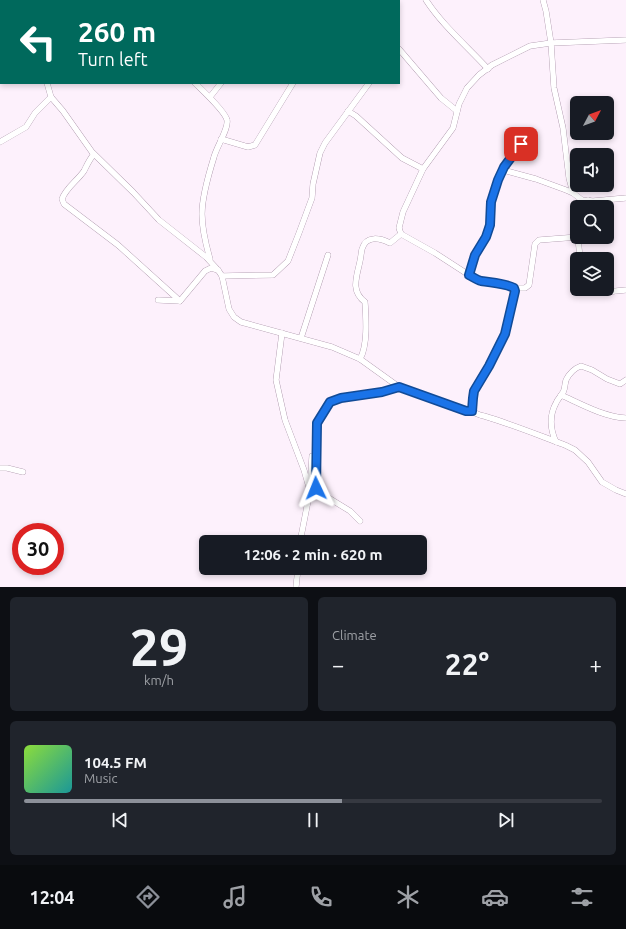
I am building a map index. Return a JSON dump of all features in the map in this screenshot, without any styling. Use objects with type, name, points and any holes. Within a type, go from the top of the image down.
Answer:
[{"type":"street","points":[[426,0],[453,34],[463,42],[488,68]]},
{"type":"street","points":[[543,0],[551,43],[554,88],[563,128],[569,178],[573,193]]},
{"type":"street","points":[[570,238],[539,240],[535,244],[529,285],[525,288],[514,288],[480,280],[469,275],[435,253],[401,234],[399,228],[403,212],[424,169],[453,128],[459,104],[467,88],[488,68],[530,46],[551,43],[626,40]]},
{"type":"street","points":[[400,50],[441,98],[457,111]]},
{"type":"street","points":[[196,84],[210,97],[227,119],[227,125],[214,155],[202,214],[206,244],[211,262]]},
{"type":"street","points":[[210,97],[220,84]]},
{"type":"street","points":[[221,139],[248,147],[255,145],[292,84]]},
{"type":"street","points":[[222,276],[273,275],[288,261],[312,198],[313,184],[320,153],[325,143],[368,84]]},
{"type":"street","points":[[48,86],[51,98],[94,154],[159,220],[211,262],[218,270],[222,276],[229,309],[234,317],[241,322],[332,347],[360,360],[399,387],[466,411],[472,411],[503,422],[575,450],[588,462],[602,482],[626,494]]},
{"type":"street","points":[[0,142],[26,127],[35,113],[51,98]]},
{"type":"street","points":[[348,111],[356,116],[402,158],[424,169]]},
{"type":"street","points":[[469,275],[475,255],[490,228],[492,196],[503,170],[530,132]]},
{"type":"street","points":[[94,154],[89,160],[84,171],[64,193],[62,199],[64,204],[118,245],[180,300]]},
{"type":"street","points":[[503,170],[536,179],[573,193],[582,200]]},
{"type":"street","points":[[588,200],[626,198]]},
{"type":"street","points":[[360,360],[364,353],[365,344],[365,302],[356,290],[355,282],[362,248],[365,241],[378,238],[390,243],[401,234]]},
{"type":"street","points":[[301,338],[328,255]]},
{"type":"street","points":[[158,300],[177,302],[205,271],[211,268],[218,270]]},
{"type":"street","points":[[472,411],[474,391],[489,366],[505,334],[514,288]]},
{"type":"street","points":[[614,291],[626,290]]},
{"type":"street","points":[[282,333],[276,380],[284,420],[304,470],[310,491]]},
{"type":"street","points":[[556,442],[552,432],[554,407],[564,390],[566,380],[576,367],[581,366],[592,370],[607,380],[620,384],[626,380]]},
{"type":"street","points":[[360,521],[350,510],[317,490],[315,483],[317,423],[330,402],[341,398],[382,392],[399,387]]},
{"type":"street","points":[[561,395],[603,412],[626,418]]},
{"type":"street","points":[[301,535],[310,491],[312,453],[316,438]]},
{"type":"street","points":[[0,468],[23,472]]},
{"type":"street","points":[[296,587],[297,575]]},
{"type":"route","points":[[316,488],[316,429],[319,418],[330,402],[341,398],[382,392],[399,387],[466,411],[472,411],[474,391],[489,366],[505,334],[515,291],[511,286],[480,280],[469,275],[475,255],[486,237],[490,225],[490,207],[492,196],[498,180],[504,167],[521,144]]}]
